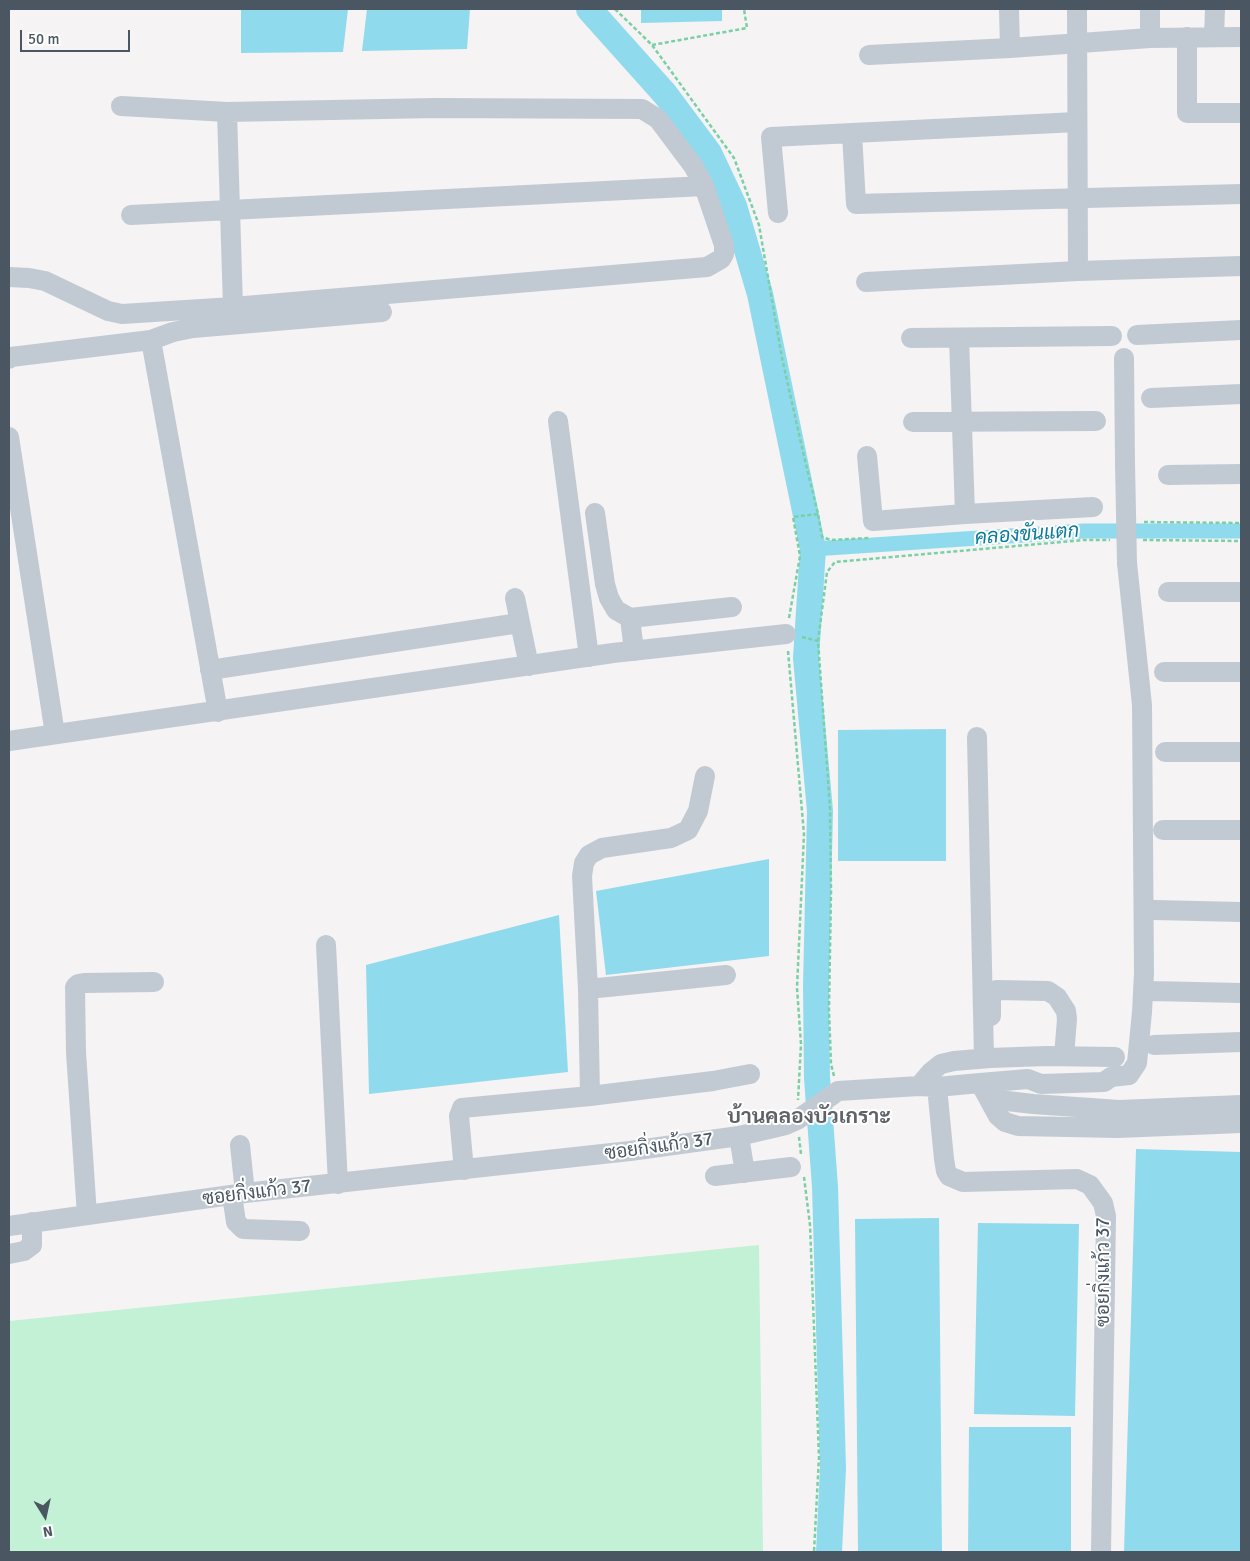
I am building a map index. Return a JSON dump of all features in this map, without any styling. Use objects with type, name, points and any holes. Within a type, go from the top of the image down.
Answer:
[{"type":"street","points":[[1009,9],[1010,48]]},
{"type":"street","points":[[1077,9],[1078,271]]},
{"type":"street","points":[[1150,9],[1150,38]]},
{"type":"street","points":[[1214,37],[1215,9]]},
{"type":"street","points":[[869,55],[1010,48],[1150,38],[1241,37]]},
{"type":"street","points":[[1187,38],[1187,113],[1241,112]]},
{"type":"street","points":[[9,277],[45,281],[108,311],[122,314],[233,307],[706,267],[721,259],[724,254],[724,245],[704,186],[694,167],[658,119],[650,112],[642,109],[435,108],[227,112],[121,106]]},
{"type":"street","points":[[227,112],[233,307]]},
{"type":"street","points":[[778,213],[771,137],[1077,122]]},
{"type":"street","points":[[852,133],[856,204],[1241,194]]},
{"type":"street","points":[[131,214],[704,186]]},
{"type":"street","points":[[866,282],[1078,271],[1241,266]]},
{"type":"street","points":[[9,359],[151,340],[173,332],[193,328],[382,312]]},
{"type":"street","points":[[1137,335],[1139,344],[1133,356],[1124,358],[1115,354],[1112,350],[1110,341],[1112,336],[1115,332],[1124,329],[1129,329],[1137,335],[1241,330]]},
{"type":"street","points":[[911,338],[1112,336]]},
{"type":"street","points":[[959,338],[965,514]]},
{"type":"street","points":[[151,340],[218,712]]},
{"type":"street","points":[[928,1087],[930,1072],[941,1064],[954,1061],[987,1058],[1104,1070],[1114,1066],[1129,1075],[1137,1063],[1144,973],[1142,705],[1127,563],[1124,358]]},
{"type":"street","points":[[1151,398],[1241,394]]},
{"type":"street","points":[[913,422],[1096,420]]},
{"type":"street","points":[[558,421],[589,657]]},
{"type":"street","points":[[9,437],[55,734]]},
{"type":"street","points":[[868,456],[873,521],[1093,507]]},
{"type":"street","points":[[1168,475],[1241,474]]},
{"type":"street","points":[[595,513],[605,584],[609,598],[616,610],[630,618],[732,606]]},
{"type":"street","points":[[1168,592],[1241,592]]},
{"type":"street","points":[[515,598],[529,666]]},
{"type":"street","points":[[630,618],[634,651]]},
{"type":"street","points":[[210,670],[520,623]]},
{"type":"street","points":[[9,741],[589,657],[786,634]]},
{"type":"street","points":[[1164,672],[1241,672]]},
{"type":"street","points":[[978,737],[987,1058]]},
{"type":"street","points":[[1165,752],[1241,752]]},
{"type":"street","points":[[590,1096],[588,989],[582,876],[584,863],[588,856],[602,848],[671,838],[688,830],[698,811],[705,776]]},
{"type":"street","points":[[1163,830],[1241,830]]},
{"type":"street","points":[[1154,910],[1241,912]]},
{"type":"street","points":[[326,946],[338,1184]]},
{"type":"street","points":[[588,989],[726,975]]},
{"type":"street","points":[[87,1214],[76,1052],[75,987],[84,982],[154,982]]},
{"type":"street","points":[[985,1091],[1046,1065],[1067,1019],[1062,1003],[1048,991],[997,990],[991,997],[987,1058]]},
{"type":"street","points":[[1151,991],[1241,993]]},
{"type":"street","points":[[1154,1044],[1241,1042]]},
{"type":"street","points":[[464,1170],[459,1116],[462,1108],[590,1096],[713,1081],[750,1074]]},
{"type":"street","points":[[838,1091],[928,1087],[985,1091],[1089,1118],[1241,1123]]},
{"type":"street","name":"ซอยกิ่งแก้ว 37","points":[[928,1087],[946,1171],[949,1176],[963,1182],[1077,1179],[1090,1185],[1103,1203],[1106,1216],[1101,1552]]},
{"type":"street","name":"ซอยกิ่งแก้ว 37","points":[[9,1226],[239,1194],[630,1151],[739,1136],[786,1125],[838,1091]]},
{"type":"street","points":[[1118,1119],[1241,1104]]},
{"type":"street","points":[[739,1136],[745,1173]]},
{"type":"street","points":[[240,1145],[239,1194],[236,1222],[243,1229],[300,1231]]},
{"type":"street","points":[[715,1176],[799,1168]]},
{"type":"street","points":[[9,1254],[24,1251],[32,1245],[32,1222]]},
{"type":"path","points":[[615,9],[652,45],[734,158],[759,225],[782,358],[822,537],[831,540],[870,538]]},
{"type":"path","points":[[652,45],[747,28],[744,9]]},
{"type":"path","points":[[814,1552],[819,1457],[810,1225],[799,1168],[796,1120],[801,1044],[797,988],[804,834],[786,634],[800,556],[793,516],[818,514]]},
{"type":"path","points":[[1141,522],[1241,523]]},
{"type":"path","points":[[838,1091],[831,1064],[829,1010],[830,808],[818,640],[827,572],[835,562],[1084,540],[1113,540]]},
{"type":"path","points":[[1143,540],[1241,541]]},
{"type":"green space","points":[[759,1245],[763,1552],[9,1552],[9,1321]]},
{"type":"water","points":[[241,9],[348,9],[343,52],[241,53]]},
{"type":"water","points":[[367,9],[470,9],[467,49],[362,51]]},
{"type":"water","points":[[641,9],[722,9],[722,21],[641,23]]},
{"type":"water","points":[[946,729],[946,861],[838,861],[838,730]]},
{"type":"water","points":[[769,859],[769,956],[606,975],[596,891]]},
{"type":"water","points":[[559,915],[568,1072],[369,1094],[366,965]]},
{"type":"water","points":[[1136,1149],[1241,1152],[1241,1552],[1124,1552]]},
{"type":"water","points":[[939,1218],[942,1552],[858,1552],[855,1219]]},
{"type":"water","points":[[978,1223],[1079,1224],[1075,1416],[974,1414]]},
{"type":"water","points":[[969,1427],[1071,1427],[1071,1552],[968,1552]]},
{"type":"waterway","points":[[589,9],[665,94],[709,153],[734,206],[760,294],[813,549],[806,658],[820,811],[816,986],[817,1078],[825,1187],[833,1468],[829,1552]]},
{"type":"waterway","name":"คลองขันแตก","points":[[813,549],[1084,531],[1241,531]]},
{"type":"district","name":"บ้านคลองบัวเกราะ","points":[[809,1117]]}]
